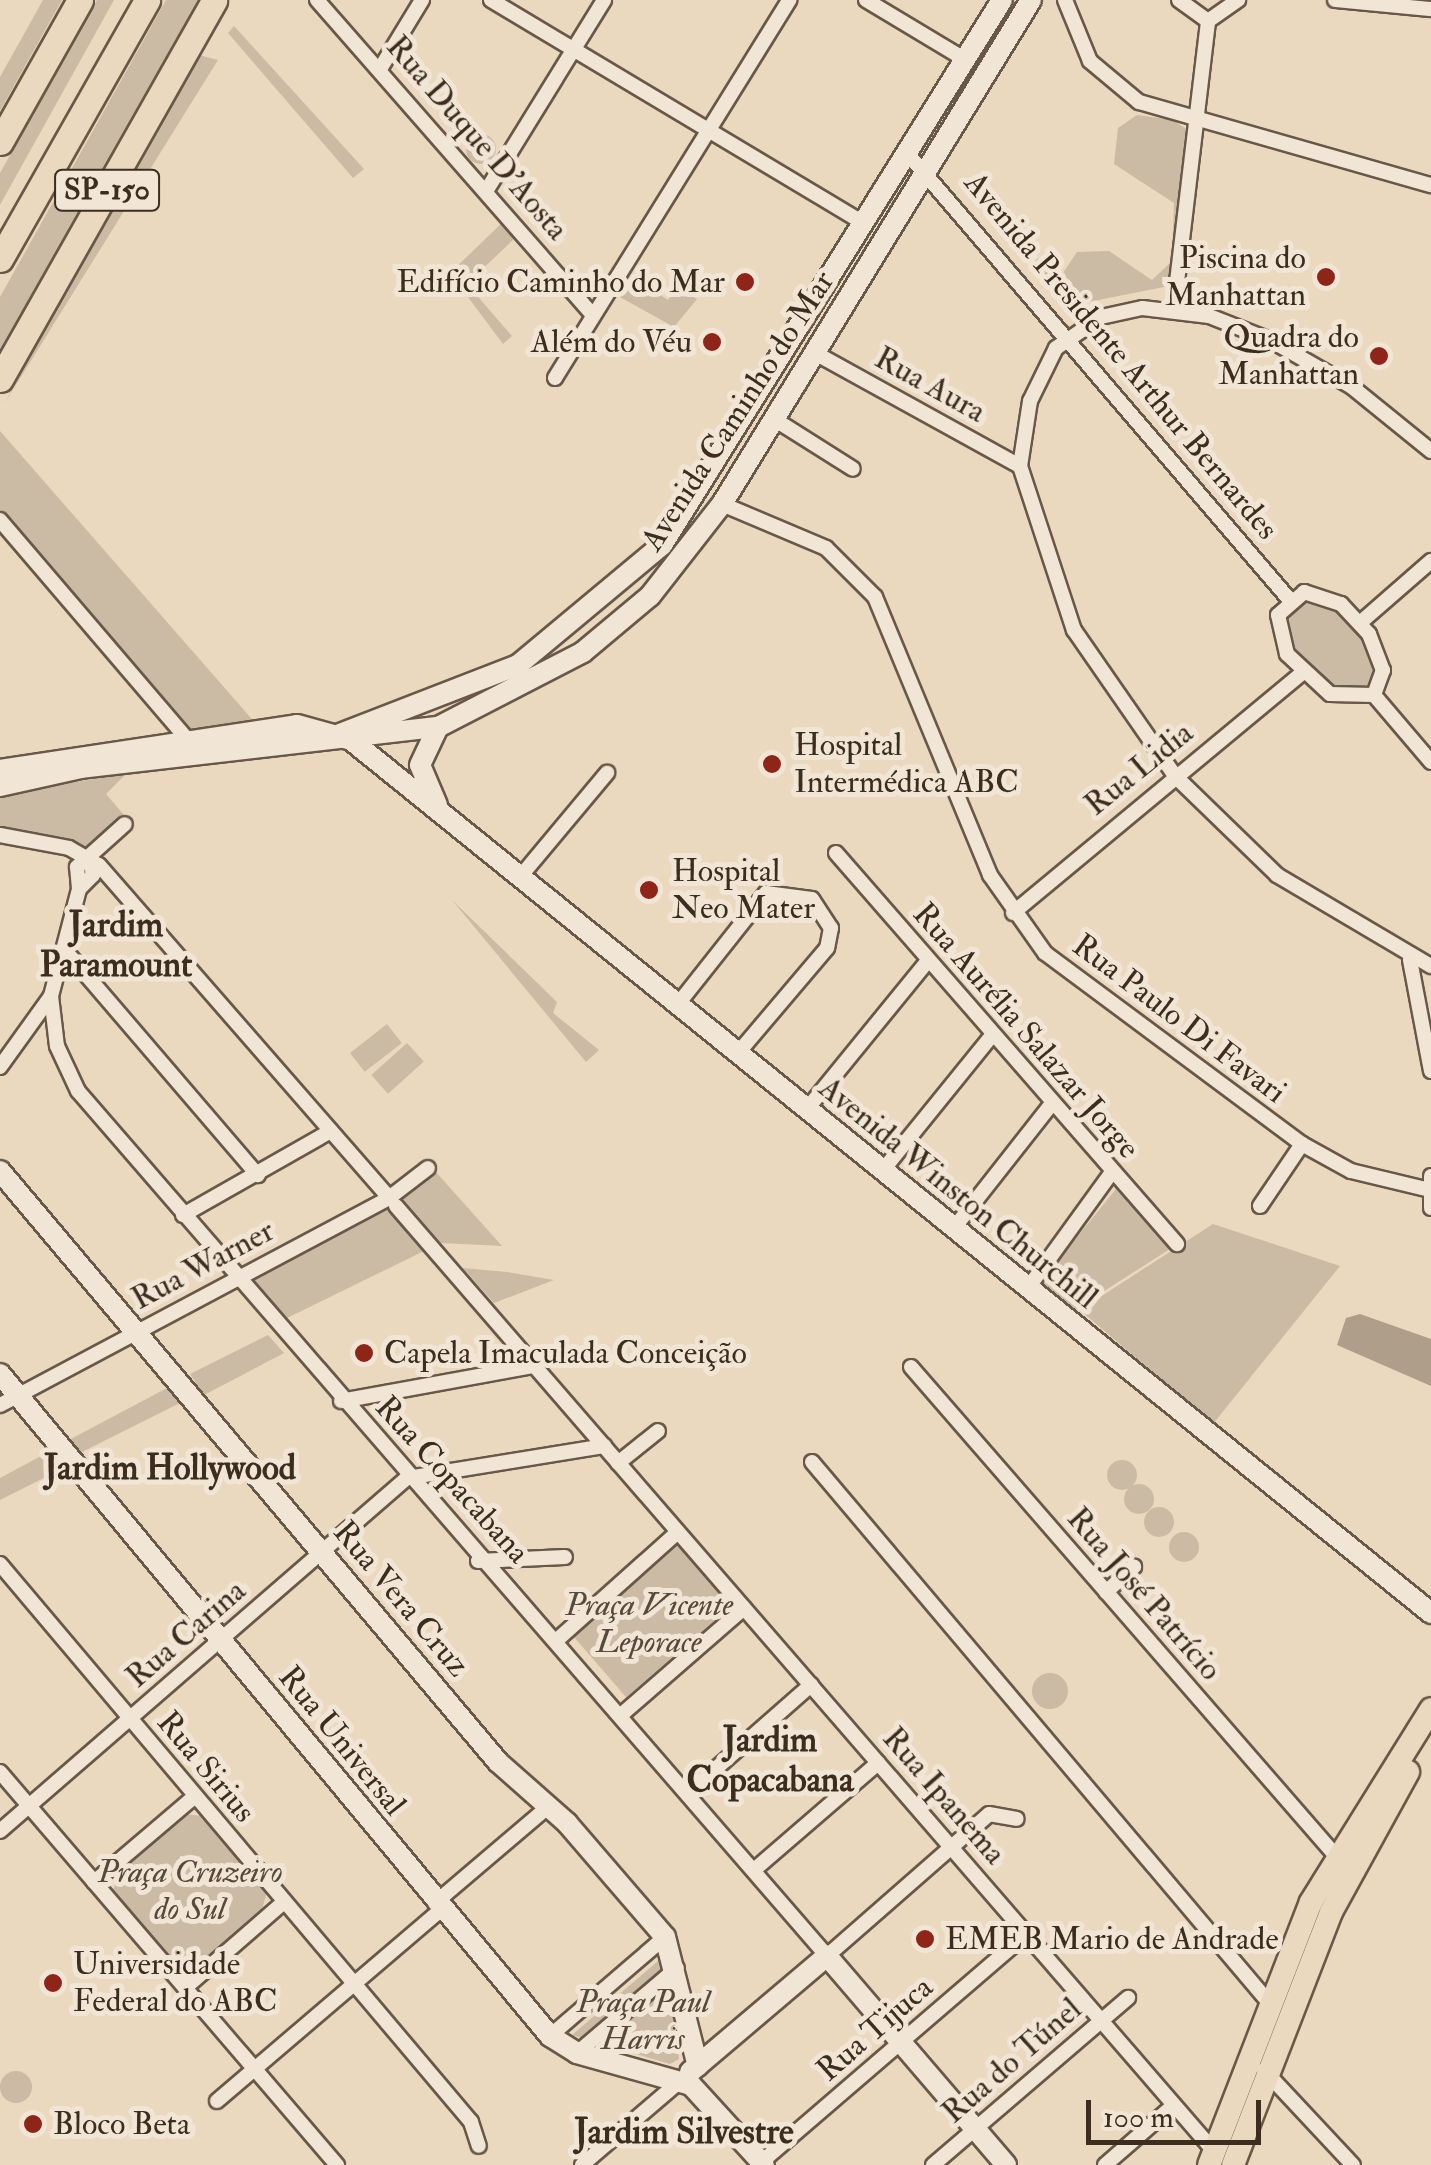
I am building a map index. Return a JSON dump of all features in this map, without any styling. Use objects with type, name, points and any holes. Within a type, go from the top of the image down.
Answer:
[{"type":"highway","points":[[0,142],[80,0]]},
{"type":"highway","name":"SP-150","points":[[0,228],[130,0]]},
{"type":"highway","name":"SP-150","points":[[0,258],[147,0]]},
{"type":"highway","name":"SP-150","points":[[0,379],[214,0]]},
{"type":"main road","name":"Avenida Caminho do Mar","points":[[0,770],[186,738],[297,725],[340,738],[465,691],[568,632],[662,545],[1002,0]]},
{"type":"main road","name":"Avenida Caminho do Mar","points":[[0,786],[438,728],[583,652],[650,596],[722,504],[1030,0]]},
{"type":"main road","points":[[711,469],[706,486],[722,504]]},
{"type":"main road","points":[[388,771],[407,772],[421,759],[438,728]]},
{"type":"main road","name":"Avenida Winston Churchill","points":[[340,738],[448,818],[1431,1614]]},
{"type":"main road","name":"Avenida Winston Churchill","points":[[421,759],[424,784],[448,818]]},
{"type":"main road","name":"Rua Vera Cruz","points":[[0,1170],[498,1762],[550,1806],[664,1937],[678,1968],[698,2066]]},
{"type":"main road","name":"Rua Universal","points":[[0,1374],[9,1400],[221,1640],[438,1906],[550,2036],[577,2053],[681,2080]]},
{"type":"main road","points":[[1233,2165],[1259,2067],[1270,2005],[1336,1856],[1431,1710]]},
{"type":"main road","points":[[1211,2158],[1259,2067],[1330,1912],[1431,1733]]},
{"type":"main road","points":[[761,2164],[681,2080],[827,1956]]},
{"type":"main road","name":"Rua Copacabana","points":[[827,1956],[1006,2165]]},
{"type":"street","name":"Rua Duque D'Aosta","points":[[318,0],[488,188],[592,314]]},
{"type":"street","points":[[380,68],[422,0]]},
{"type":"street","points":[[492,0],[864,224]]},
{"type":"street","points":[[488,188],[604,0]]},
{"type":"street","points":[[556,378],[789,0]]},
{"type":"street","points":[[866,0],[966,60]]},
{"type":"street","points":[[1065,0],[1104,78],[1139,102],[1431,185]]},
{"type":"street","points":[[1179,0],[1208,21]]},
{"type":"street","points":[[1174,308],[1208,21],[1238,0]]},
{"type":"street","points":[[1335,0],[1431,9]]},
{"type":"street","name":"Avenida Presidente Arthur Bernardes","points":[[908,154],[927,169],[1288,598]]},
{"type":"street","points":[[1431,451],[1308,359],[1174,308],[1123,310],[1070,337],[1037,379],[1020,466],[1074,630],[1175,776],[1277,875],[1410,960],[1431,966]]},
{"type":"street","name":"Rua Aura","points":[[815,353],[1020,466]]},
{"type":"street","points":[[774,419],[853,469]]},
{"type":"street","name":"Rua Paulo Di Favari","points":[[722,504],[826,548],[875,597],[1013,913],[1068,974],[1302,1144],[1351,1171],[1429,1183]]},
{"type":"street","points":[[0,520],[186,738]]},
{"type":"street","points":[[1361,622],[1431,562]]},
{"type":"street","points":[[1374,696],[1383,670],[1361,622],[1328,597],[1288,598],[1278,626],[1302,673],[1341,698],[1374,696],[1425,744],[1431,762]]},
{"type":"street","name":"Rua Lidia","points":[[1013,913],[1302,673]]},
{"type":"street","points":[[520,877],[608,773]]},
{"type":"street","points":[[90,857],[125,824]]},
{"type":"street","points":[[0,835],[90,857]]},
{"type":"street","name":"Rua Aurélia Salazar Jorge","points":[[836,853],[989,1039],[1176,1244]]},
{"type":"street","points":[[27,1041],[51,996],[79,889],[92,878],[90,857]]},
{"type":"street","name":"Rua Ipanema","points":[[90,857],[1027,1934],[1174,2105],[1211,2158]]},
{"type":"street","points":[[678,1004],[766,893],[812,899],[831,928],[826,948],[738,1053]]},
{"type":"street","points":[[64,949],[258,1175]]},
{"type":"street","points":[[1410,960],[1431,1070]]},
{"type":"street","points":[[807,1109],[927,962]]},
{"type":"street","name":"Rua Copacabana","points":[[51,996],[53,1028],[78,1091],[478,1561],[558,1640],[827,1956]]},
{"type":"street","points":[[0,1067],[27,1041],[53,1028]]},
{"type":"street","points":[[883,1170],[989,1039]]},
{"type":"street","points":[[954,1228],[1050,1106]]},
{"type":"street","points":[[183,1216],[331,1131]]},
{"type":"street","points":[[1260,1206],[1302,1144]]},
{"type":"street","name":"Rua Warner","points":[[9,1400],[236,1278],[392,1202],[428,1168]]},
{"type":"street","points":[[1028,1288],[1112,1172]]},
{"type":"street","points":[[1429,1183],[1431,1208]]},
{"type":"street","points":[[341,1401],[534,1366]]},
{"type":"street","name":"Rua José Patrício","points":[[911,1367],[1336,1856]]},
{"type":"street","points":[[618,1463],[658,1431]]},
{"type":"street","points":[[407,1478],[604,1446]]},
{"type":"street","points":[[812,1462],[1270,2005]]},
{"type":"street","name":"Rua Carina","points":[[0,1830],[407,1478]]},
{"type":"street","points":[[558,1640],[678,1532]]},
{"type":"street","points":[[478,1561],[566,1556]]},
{"type":"street","name":"Rua Sirius","points":[[1,1567],[471,2122],[479,2146]]},
{"type":"street","points":[[1106,1592],[1134,1567]]},
{"type":"street","points":[[621,1715],[744,1608]]},
{"type":"street","points":[[688,1793],[811,1685]]},
{"type":"street","points":[[754,1870],[878,1763]]},
{"type":"street","points":[[0,1772],[336,2165]]},
{"type":"street","points":[[94,1882],[195,1796]]},
{"type":"street","points":[[217,2101],[353,1985],[550,1806]]},
{"type":"street","points":[[827,1956],[988,1814],[1017,1818]]},
{"type":"street","points":[[185,1988],[284,1902]]},
{"type":"street","name":"Rua Tijuca","points":[[761,2164],[1027,1934]]},
{"type":"street","points":[[550,2036],[664,1937]]},
{"type":"street","points":[[577,2053],[678,1968]]},
{"type":"street","name":"Rua do Túnel","points":[[933,2165],[1128,1998]]},
{"type":"street","points":[[1259,2067],[1353,2165]]},
{"type":"street","points":[[582,2165],[681,2080]]},
{"type":"street","points":[[1105,2165],[1174,2105]]},
{"type":"green space","points":[[43,0],[62,0],[0,111],[0,77]]},
{"type":"green space","points":[[97,0],[114,0],[0,205],[0,173]]},
{"type":"green space","points":[[166,0],[198,0],[0,351],[0,297]]},
{"type":"green space","points":[[234,26],[364,169],[353,178],[228,33]]},
{"type":"green space","points":[[199,55],[218,60],[4,404]]},
{"type":"green space","points":[[1137,115],[1173,120],[1198,137],[1184,283],[1063,307],[1014,244],[1063,273],[1077,252],[1109,251],[1152,280],[1172,261],[1174,203],[1114,164],[1118,128]]},
{"type":"green space","points":[[481,134],[491,139],[496,149],[491,159],[481,164],[471,159],[466,149],[471,139]]},
{"type":"green space","points":[[505,220],[518,235],[467,284],[512,336],[503,344],[450,273]]},
{"type":"green space","points":[[630,276],[668,300],[677,287],[697,299],[674,327],[618,296]]},
{"type":"green space","points":[[0,431],[258,726],[191,734],[0,510]]},
{"type":"green space","points":[[1308,599],[1335,609],[1371,648],[1373,694],[1337,693],[1293,651],[1287,617]]},
{"type":"green space","points":[[126,774],[106,794],[124,815],[85,847],[0,830],[0,794]]},
{"type":"green space","points":[[452,900],[557,1002],[553,1013],[599,1050],[586,1062]]},
{"type":"green space","points":[[387,1024],[402,1043],[365,1072],[350,1053]]},
{"type":"green space","points":[[407,1043],[424,1062],[388,1094],[371,1075]]},
{"type":"green space","points":[[435,1171],[502,1246],[441,1243],[402,1199]]},
{"type":"green space","points":[[1116,1189],[1173,1247],[1073,1311],[1039,1284]]},
{"type":"green space","points":[[388,1206],[424,1251],[283,1320],[248,1280]]},
{"type":"green space","points":[[1213,1224],[1340,1266],[1213,1424],[1080,1310]]},
{"type":"green space","points":[[463,1268],[507,1272],[554,1280],[494,1303]]},
{"type":"green space","points":[[268,1335],[284,1353],[204,1395],[190,1374]]},
{"type":"green space","points":[[167,1388],[180,1403],[80,1453],[67,1441]]},
{"type":"green space","points":[[43,1455],[54,1473],[0,1500],[0,1478]]},
{"type":"green space","points":[[1122,1460],[1133,1464],[1137,1475],[1133,1486],[1122,1490],[1111,1486],[1107,1475],[1111,1464]]},
{"type":"green space","points":[[1139,1484],[1150,1488],[1154,1499],[1150,1510],[1139,1514],[1128,1510],[1124,1499],[1128,1488]]},
{"type":"green space","points":[[1159,1507],[1170,1511],[1174,1522],[1170,1533],[1159,1537],[1148,1533],[1144,1522],[1148,1511]]},
{"type":"green space","points":[[1184,1532],[1195,1536],[1199,1547],[1195,1558],[1184,1562],[1173,1558],[1169,1547],[1173,1536]]},
{"type":"green space","name":"Praça Vicente Leporace","points":[[679,1540],[734,1603],[626,1697],[571,1634]]},
{"type":"green space","points":[[1050,1673],[1063,1678],[1068,1691],[1063,1704],[1050,1709],[1037,1704],[1032,1691],[1037,1678]]},
{"type":"green space","name":"Praça Cruzeiro do Sul","points":[[184,1814],[203,1816],[267,1891],[262,1910],[199,1966],[178,1969],[113,1892],[118,1872]]},
{"type":"green space","name":"Praça Paul Harris","points":[[665,1955],[679,2059],[670,2064],[572,2035]]},
{"type":"green space","points":[[16,2071],[27,2076],[32,2087],[27,2098],[16,2103],[5,2098],[0,2087],[5,2076]]},
{"type":"shaded area","points":[[1360,1314],[1431,1339],[1431,1386],[1337,1345],[1346,1318]]},
{"type":"place","name":"Piscina do Manhattan","points":[[1326,277]]},
{"type":"place","name":"Edifício Caminho do Mar","points":[[745,282]]},
{"type":"place","name":"Além do Véu","points":[[712,342]]},
{"type":"place","name":"Quadra do Manhattan","points":[[1379,356]]},
{"type":"place","name":"Hospital Intermédica ABC","points":[[772,764]]},
{"type":"place","name":"Hospital Neo Mater","points":[[649,890]]},
{"type":"place","name":"Capela Imaculada Conceição","points":[[364,1353]]},
{"type":"place","name":"EMEB Mario de Andrade","points":[[925,1939]]},
{"type":"place","name":"Universidade Federal do ABC","points":[[53,1983]]},
{"type":"place","name":"Bloco Beta","points":[[33,2124]]},
{"type":"district","name":"Jardim Paramount","points":[[116,945]]},
{"type":"district","name":"Jardim Hollywood","points":[[170,1468]]},
{"type":"district","name":"Jardim Copacabana","points":[[770,1760]]},
{"type":"district","name":"Jardim Silvestre","points":[[684,2132]]}]
